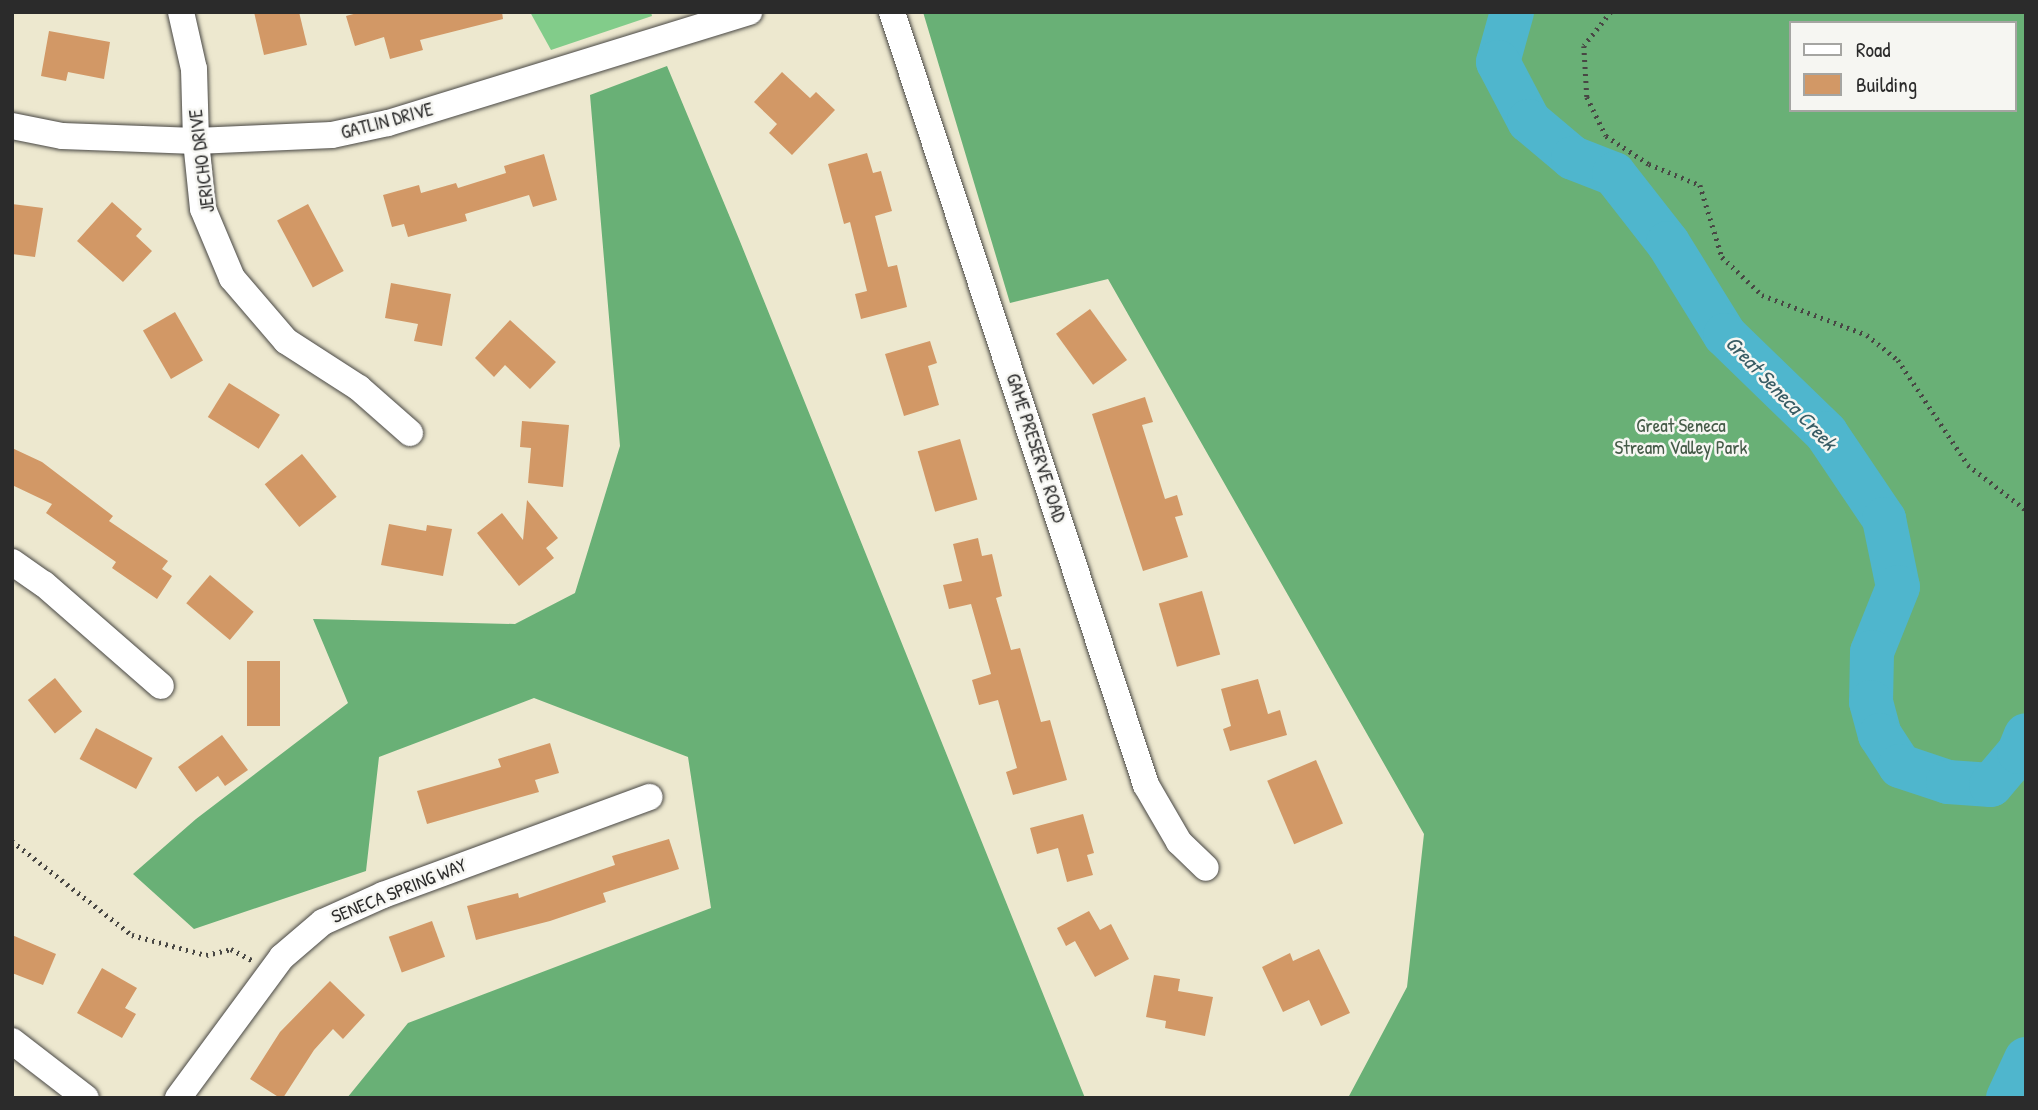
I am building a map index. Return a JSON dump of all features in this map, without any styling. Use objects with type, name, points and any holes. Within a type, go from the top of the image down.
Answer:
[{"type":"street","name":"JERICHO DRIVE","points":[[181,12],[194,69],[196,141],[203,209],[232,278],[286,341],[359,388],[410,433]]},
{"type":"street","name":"GATLIN DRIVE","points":[[12,126],[62,136],[196,141],[332,135],[377,125],[749,12]]},
{"type":"street","name":"GAME PRESERVE ROAD","points":[[892,12],[1146,785],[1179,842],[1206,868]]},
{"type":"street","points":[[12,562],[44,584],[161,687]]},
{"type":"street","name":"SENECA SPRING WAY","points":[[178,1098],[282,957],[323,922],[383,895],[650,797]]},
{"type":"street","points":[[12,1041],[86,1098]]},
{"type":"path","points":[[1611,12],[1584,46],[1587,97],[1606,136],[1649,164],[1700,185],[1722,257],[1762,295],[1867,335],[1898,360],[1968,465],[2026,510]]},
{"type":"path","points":[[12,841],[132,935],[210,956],[235,950],[271,972]]},
{"type":"green space","points":[[530,12],[651,12],[652,16],[551,50]]},
{"type":"green space","name":"Great Seneca Stream Valley Park","points":[[923,12],[2026,12],[2026,1098],[1348,1098],[1407,987],[1424,834],[1108,279],[1010,303]]},
{"type":"green space","points":[[667,66],[1085,1098],[347,1098],[408,1023],[711,908],[688,757],[534,698],[379,757],[366,871],[194,929],[133,874],[196,819],[348,703],[313,619],[515,624],[575,593],[620,446],[590,95]]},
{"type":"building","points":[[254,12],[299,12],[307,45],[264,55]]},
{"type":"building","points":[[361,12],[502,12],[503,19],[420,40],[423,50],[390,59],[384,37],[355,46],[346,16]]},
{"type":"building","points":[[49,31],[110,42],[104,79],[68,72],[66,81],[41,76]]},
{"type":"building","points":[[782,72],[810,98],[816,92],[835,110],[792,155],[769,133],[777,124],[754,102]]},
{"type":"building","points":[[867,153],[873,173],[881,171],[892,211],[875,216],[888,267],[897,265],[907,307],[861,319],[855,294],[867,291],[850,222],[844,224],[828,164]]},
{"type":"building","points":[[544,154],[557,200],[533,207],[529,195],[465,214],[467,221],[408,237],[404,224],[392,227],[383,195],[419,185],[421,193],[456,183],[458,188],[506,173],[504,166]]},
{"type":"building","points":[[112,202],[142,229],[136,236],[152,251],[123,282],[77,241]]},
{"type":"building","points":[[12,204],[43,208],[35,257],[12,254]]},
{"type":"building","points":[[308,204],[344,271],[313,288],[277,220]]},
{"type":"building","points":[[391,283],[451,294],[442,346],[414,341],[418,324],[385,318]]},
{"type":"building","points":[[1090,309],[1127,360],[1093,385],[1056,334]]},
{"type":"building","points":[[175,312],[203,360],[171,379],[143,330]]},
{"type":"building","points":[[510,320],[556,362],[530,389],[505,365],[494,377],[475,358]]},
{"type":"building","points":[[930,341],[937,363],[928,366],[939,405],[904,416],[885,354]]},
{"type":"building","points":[[229,383],[280,415],[259,449],[208,417]]},
{"type":"building","points":[[1145,397],[1153,422],[1142,425],[1165,499],[1177,495],[1183,515],[1175,517],[1188,557],[1143,571],[1092,414]]},
{"type":"building","points":[[522,421],[569,425],[563,487],[528,483],[531,448],[520,447]]},
{"type":"building","points":[[960,439],[977,500],[935,512],[918,451]]},
{"type":"building","points":[[12,448],[42,462],[113,516],[109,521],[168,561],[162,569],[172,576],[157,599],[112,568],[116,562],[46,513],[52,504],[12,485]]},
{"type":"building","points":[[302,454],[337,497],[299,527],[265,484]]},
{"type":"building","points":[[527,500],[558,538],[546,548],[554,558],[519,586],[477,533],[502,513],[523,540]]},
{"type":"building","points":[[389,524],[426,531],[427,525],[452,529],[443,576],[381,565]]},
{"type":"building","points":[[978,538],[982,556],[992,554],[1002,596],[996,598],[1011,650],[1020,648],[1041,722],[1050,720],[1067,780],[1013,795],[1006,772],[1017,768],[998,700],[979,705],[972,680],[991,674],[971,604],[949,609],[943,585],[962,581],[953,544]]},
{"type":"building","points":[[210,575],[254,612],[230,640],[186,603]]},
{"type":"building","points":[[1202,591],[1220,654],[1177,667],[1159,603]]},
{"type":"building","points":[[247,661],[280,661],[280,726],[247,726]]},
{"type":"building","points":[[55,678],[82,711],[55,733],[28,700]]},
{"type":"building","points":[[1258,679],[1268,714],[1280,710],[1287,735],[1230,751],[1223,729],[1231,726],[1221,689]]},
{"type":"building","points":[[96,728],[153,758],[136,789],[80,759]]},
{"type":"building","points":[[222,735],[248,770],[225,786],[218,776],[196,792],[178,767]]},
{"type":"building","points":[[550,743],[559,773],[535,780],[539,792],[427,824],[417,791],[501,767],[498,759]]},
{"type":"building","points":[[1316,760],[1343,824],[1294,844],[1267,781]]},
{"type":"building","points":[[1083,814],[1094,853],[1087,855],[1093,875],[1067,882],[1058,848],[1037,854],[1030,828]]},
{"type":"building","points":[[669,839],[679,869],[603,893],[606,902],[550,921],[476,940],[467,906],[518,893],[519,898],[615,865],[612,856]]},
{"type":"building","points":[[1089,911],[1100,930],[1111,924],[1129,959],[1095,977],[1075,941],[1066,946],[1057,928]]},
{"type":"building","points":[[432,921],[445,957],[402,972],[389,937]]},
{"type":"building","points":[[12,935],[56,954],[43,985],[12,973]]},
{"type":"building","points":[[1319,949],[1350,1013],[1321,1026],[1309,1000],[1283,1012],[1262,967],[1290,953],[1293,961]]},
{"type":"building","points":[[102,968],[137,988],[125,1008],[136,1014],[122,1038],[77,1013]]},
{"type":"building","points":[[1154,975],[1180,979],[1178,991],[1213,997],[1205,1036],[1165,1028],[1166,1021],[1146,1017]]},
{"type":"building","points":[[330,981],[365,1015],[343,1039],[333,1029],[314,1050],[283,1098],[280,1098],[250,1079],[280,1032]]},
{"type":"waterway","name":"Great Seneca Creek","points":[[1512,12],[1498,62],[1529,121],[1573,158],[1614,174],[1668,243],[1725,335],[1826,433],[1884,519],[1898,587],[1872,652],[1871,702],[1880,735],[1900,766],[1948,782],[1991,785],[2019,752],[2026,735]]},
{"type":"waterway","name":"Great Seneca Creek","points":[[2008,1098],[2026,1059]]}]
